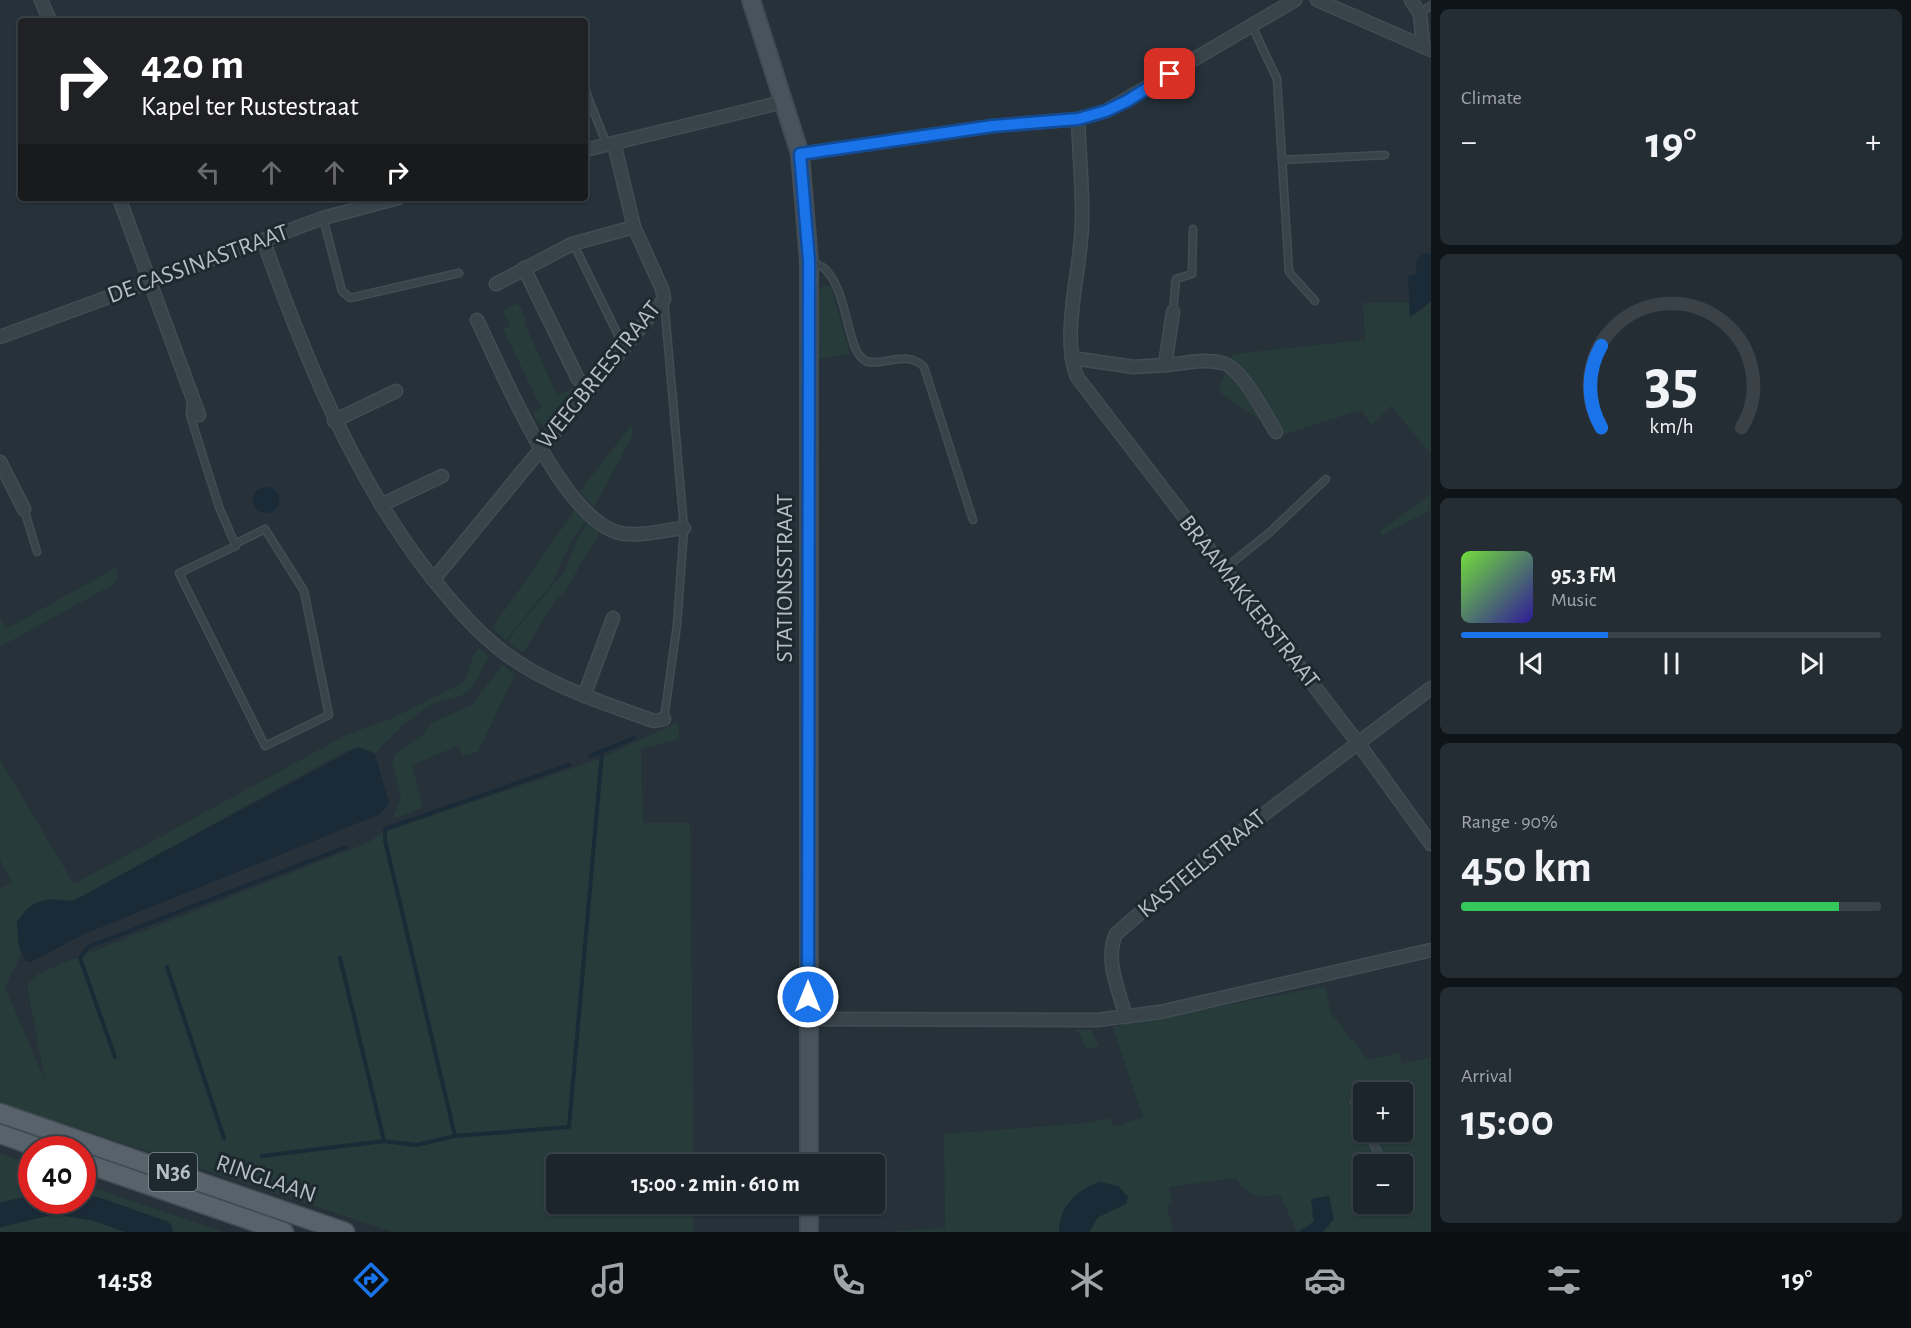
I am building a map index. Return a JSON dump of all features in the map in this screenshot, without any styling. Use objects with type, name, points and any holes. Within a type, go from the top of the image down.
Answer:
[{"type":"main road","name":"RINGLAAN","points":[[0,1113],[345,1232]]},
{"type":"main road","points":[[0,1134],[18,1140]]},
{"type":"main road","name":"RINGLAAN","points":[[96,1167],[284,1232]]},
{"type":"street","points":[[41,0],[49,18]]},
{"type":"street","name":"STATIONSSTRAAT","points":[[752,0],[800,154],[809,261],[809,1154]]},
{"type":"street","points":[[800,154],[993,126],[1078,119],[1106,111],[1127,101],[1252,25],[1274,5],[1295,0]]},
{"type":"street","points":[[1317,0],[1427,48]]},
{"type":"street","points":[[1411,0],[1420,14],[1427,48]]},
{"type":"street","points":[[588,149],[783,102]]},
{"type":"street","name":"BRAAMAKKERSTRAAT","points":[[1078,119],[1082,221],[1071,334],[1072,358],[1077,377],[1358,743],[1431,844]]},
{"type":"street","name":"WEEGBREESTRAAT","points":[[434,579],[664,299],[662,289],[634,227],[611,144]]},
{"type":"street","points":[[120,201],[199,415]]},
{"type":"street","name":"DE CASSINASTRAAT","points":[[0,337],[322,218],[387,201]]},
{"type":"street","points":[[496,284],[572,244],[634,227]]},
{"type":"street","points":[[263,240],[307,360],[334,421],[381,506],[457,609],[502,651],[554,683],[654,721],[664,719]]},
{"type":"street","points":[[524,268],[578,379],[590,390]]},
{"type":"street","points":[[1165,364],[1173,312]]},
{"type":"street","points":[[477,320],[541,447],[576,500],[592,516],[616,531],[635,533],[684,528]]},
{"type":"street","points":[[1072,358],[1134,367],[1224,363],[1236,371],[1249,388],[1276,432]]},
{"type":"street","points":[[334,421],[396,392]]},
{"type":"street","points":[[0,462],[24,509]]},
{"type":"street","points":[[381,506],[442,476]]},
{"type":"street","points":[[584,696],[613,618]]},
{"type":"street","name":"KASTEELSTRAAT","points":[[1126,1017],[1110,958],[1110,947],[1116,934],[1186,873],[1431,688]]},
{"type":"street","points":[[808,1019],[1097,1020],[1126,1017],[1160,1012],[1431,950]]},
{"type":"street","points":[[809,1214],[809,1232]]},
{"type":"lane","points":[[1420,14],[1431,5]]},
{"type":"lane","points":[[1252,25],[1277,79],[1289,272],[1316,301]]},
{"type":"lane","points":[[588,102],[611,144]]},
{"type":"lane","points":[[1282,160],[1385,155]]},
{"type":"lane","points":[[322,218],[342,291],[350,298],[459,273]]},
{"type":"lane","points":[[1173,312],[1176,279],[1192,274],[1193,229]]},
{"type":"lane","points":[[576,249],[620,339],[628,344]]},
{"type":"lane","points":[[809,261],[826,270],[835,285],[855,346],[862,359],[870,363],[911,359],[918,360],[924,367],[973,520]]},
{"type":"lane","points":[[664,299],[684,528],[677,625],[664,719]]},
{"type":"lane","points":[[192,399],[190,415],[219,507],[235,544]]},
{"type":"lane","points":[[1224,569],[1269,533],[1326,479]]},
{"type":"lane","points":[[24,509],[37,552]]},
{"type":"lane","points":[[265,530],[304,591],[329,715],[265,746],[179,573],[235,544],[265,530]]},
{"type":"green space","points":[[825,285],[831,287],[850,354],[815,360],[819,289]]},
{"type":"green space","points":[[1431,301],[1431,454],[1391,406],[1372,425],[1361,410],[1282,435],[1218,391],[1233,354],[1365,340],[1363,303],[1409,302],[1410,316],[1423,309]]},
{"type":"green space","points":[[518,303],[527,320],[524,322],[557,395],[575,387],[579,393],[555,422],[544,425],[537,422],[533,412],[541,408],[503,329],[510,326],[503,311]]},
{"type":"green space","points":[[632,424],[633,435],[594,507],[580,491]]},
{"type":"green space","points":[[1431,494],[1431,510],[1381,536],[1380,531]]},
{"type":"green space","points":[[574,511],[586,520],[569,546],[553,582],[506,640],[492,628]]},
{"type":"green space","points":[[588,522],[600,532],[562,596],[558,596],[523,653],[509,643],[511,636],[565,570],[577,540]]},
{"type":"green space","points":[[117,567],[117,579],[114,584],[0,647],[0,618],[6,629]]},
{"type":"green space","points":[[480,648],[489,656],[471,689],[460,696],[429,706],[394,734],[375,754],[367,749],[348,750],[73,901],[49,899],[17,922],[21,955],[5,987],[45,1081],[27,985],[39,973],[369,842],[381,833],[599,759],[678,722],[679,739],[641,749],[643,823],[690,823],[694,1154],[546,1154],[546,1214],[694,1214],[694,1232],[393,1232],[0,1103],[0,889],[12,883],[0,860],[0,760],[74,884],[346,735],[390,719],[460,684],[466,678],[473,655]]},
{"type":"green space","points":[[502,665],[515,674],[478,752],[463,756],[458,746],[412,765],[423,808],[392,819],[401,798],[392,761],[397,752],[422,736],[433,722],[472,705]]},
{"type":"green space","points":[[1325,986],[1331,1013],[1368,1060],[1399,1053],[1402,1064],[1431,1057],[1431,1232],[1322,1232],[1330,1225],[1312,1214],[1314,1222],[1297,1232],[1280,1195],[1254,1194],[1245,1189],[1236,1178],[1169,1187],[1172,1204],[1167,1206],[1173,1232],[1089,1232],[1098,1217],[1111,1211],[1060,1221],[1059,1232],[881,1232],[945,1228],[944,1134],[1086,1123],[1110,1118],[1113,1127],[1143,1117],[1113,1027]]},
{"type":"green space","points":[[1077,1029],[1091,1030],[1099,1046],[1087,1050]]},
{"type":"green space","points":[[0,1153],[18,1160],[18,1206],[0,1211]]},
{"type":"green space","points":[[96,1188],[223,1232],[172,1232],[96,1207]]},
{"type":"green space","points":[[28,1214],[93,1214],[148,1232],[0,1232],[0,1221]]},
{"type":"water","points":[[1423,253],[1431,254],[1431,301],[1410,317],[1408,276],[1416,274],[1417,259]]},
{"type":"water","points":[[266,487],[275,491],[279,500],[275,509],[266,513],[257,509],[253,500],[257,491]]},
{"type":"water","points":[[358,747],[375,754],[389,803],[380,814],[82,935],[27,962],[19,948],[17,922],[35,903],[47,900],[73,901]]},
{"type":"water","points":[[1100,1182],[1118,1186],[1128,1197],[1126,1204],[1098,1217],[1089,1232],[1059,1232],[1066,1206],[1084,1189]]},
{"type":"water","points":[[1329,1196],[1334,1219],[1322,1232],[1300,1232],[1314,1221],[1311,1199]]},
{"type":"waterway","points":[[590,756],[634,738]]},
{"type":"waterway","points":[[262,1156],[384,1141],[416,1145],[455,1136],[569,1127],[602,753]]},
{"type":"waterway","points":[[455,1136],[385,840],[385,829],[569,765]]},
{"type":"waterway","points":[[115,1057],[80,958],[88,947],[346,847]]},
{"type":"waterway","points":[[340,958],[384,1141]]},
{"type":"waterway","points":[[167,967],[224,1138]]},
{"type":"waterway","points":[[0,1215],[54,1202],[96,1209],[161,1232]]},
{"type":"route","points":[[808,997],[809,261],[800,154],[993,126],[1078,119],[1106,111],[1127,101],[1170,74]]}]
